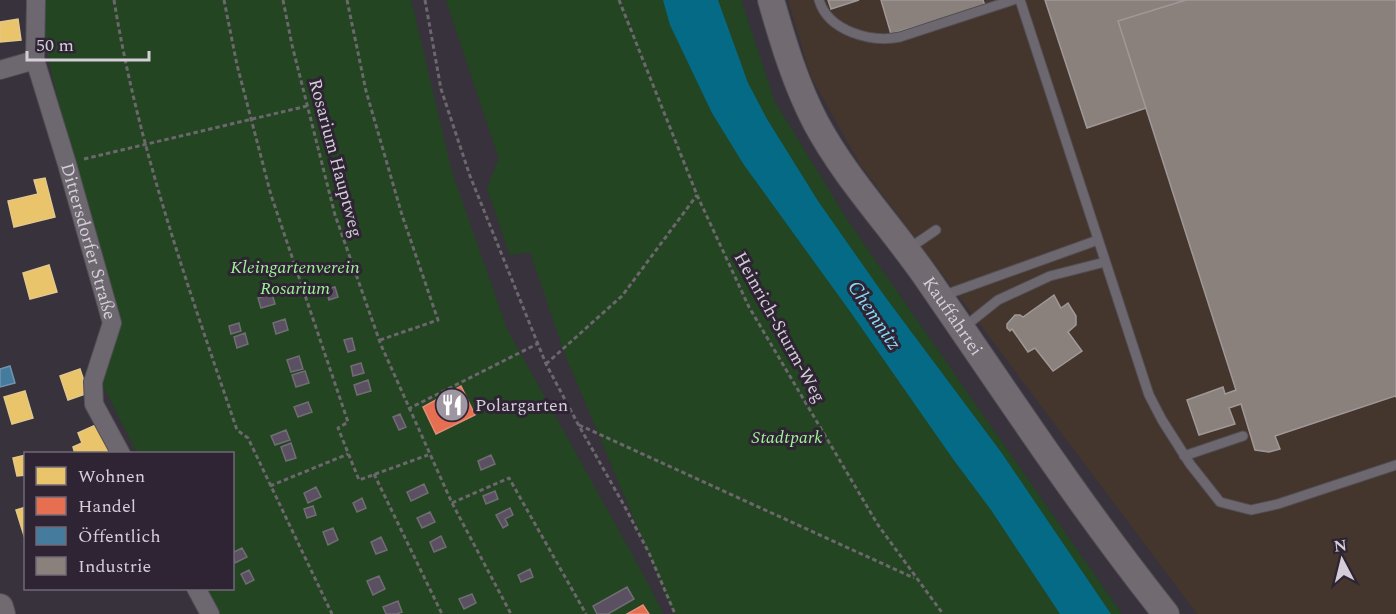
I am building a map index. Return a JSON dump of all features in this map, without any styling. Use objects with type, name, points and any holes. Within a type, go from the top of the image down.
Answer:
[{"type":"street","name":"Dittersdorfer Straße","points":[[36,0],[35,60],[112,323],[93,382],[94,404],[120,452]]},
{"type":"street","name":"Kauffahrtei","points":[[771,0],[797,82],[816,124],[841,163],[907,250],[1110,543],[1166,614]]},
{"type":"street","points":[[0,70],[35,60]]},
{"type":"street","points":[[197,590],[210,614]]},
{"type":"street","points":[[0,607],[2,614]]},
{"type":"lane","points":[[819,0],[821,7],[837,25],[858,35],[884,40],[900,38],[994,3],[1013,0]]},
{"type":"lane","points":[[1020,0],[1149,395],[1184,456],[1220,502],[1251,510],[1278,504],[1396,465]]},
{"type":"lane","points":[[907,250],[936,230]]},
{"type":"lane","points":[[940,297],[1098,240]]},
{"type":"lane","points":[[962,329],[998,300],[1029,285],[1050,276],[1105,262]]},
{"type":"lane","points":[[1184,456],[1243,436]]},
{"type":"path","points":[[114,0],[133,94],[168,229],[237,430],[248,438],[332,614]]},
{"type":"path","points":[[224,0],[237,65],[271,195],[348,422],[338,428],[359,480],[428,454]]},
{"type":"path","name":"Rosarium Hauptweg","points":[[283,0],[335,215],[380,340],[428,454],[511,614]]},
{"type":"path","points":[[347,0],[366,91],[402,215],[438,320],[380,340]]},
{"type":"path","points":[[426,0],[441,89],[470,176],[546,364],[644,544],[675,614]]},
{"type":"path","name":"Heinrich-Sturm-Weg","points":[[619,0],[697,195],[750,307],[878,525],[943,614]]},
{"type":"path","points":[[67,164],[307,106]]},
{"type":"path","points":[[546,364],[622,296],[697,195]]},
{"type":"path","points":[[408,408],[539,343]]},
{"type":"path","points":[[578,424],[916,579]]},
{"type":"path","points":[[270,486],[349,454]]},
{"type":"path","points":[[374,474],[442,614]]},
{"type":"path","points":[[452,503],[509,478],[586,614]]},
{"type":"shaded area","points":[[788,0],[1396,0],[1396,614],[1197,614],[861,166],[811,77]]},
{"type":"green space","name":"Kleingartenverein Rosarium","points":[[46,0],[411,0],[452,172],[507,329],[663,614],[218,614],[206,590],[234,590],[234,452],[136,452],[101,382],[119,323],[78,181],[46,49]]},
{"type":"green space","name":"Stadtpark","points":[[446,0],[741,0],[775,102],[850,224],[1122,614],[674,614],[564,352],[530,252],[510,255],[487,188],[499,159]]},
{"type":"water","name":"Chemnitz","points":[[663,0],[718,0],[748,83],[767,119],[818,201],[886,298],[1001,452],[1111,614],[1060,614],[991,510],[744,165],[712,113],[670,25]]},
{"type":"building: Wohnen","points":[[18,19],[21,40],[0,42],[0,22]]},
{"type":"building: Wohnen","points":[[45,178],[55,217],[14,227],[8,201],[38,194],[34,180]]},
{"type":"building: Wohnen","points":[[49,265],[57,292],[30,299],[23,273]]},
{"type":"building: Wohnen","points":[[80,369],[88,393],[68,400],[60,376]]},
{"type":"building: Wohnen","points":[[25,391],[33,418],[12,424],[4,397]]},
{"type":"building: Wohnen","points":[[98,424],[109,452],[74,452],[73,447],[82,443],[78,433]]},
{"type":"building: Wohnen","points":[[24,455],[24,475],[17,476],[13,458]]},
{"type":"building: Wohnen","points":[[24,508],[24,536],[16,510]]},
{"type":"building: Handel","points":[[461,386],[475,415],[436,434],[423,407]]},
{"type":"building: Handel","points":[[643,605],[649,614],[627,614]]},
{"type":"building: Öffentlich","points":[[10,366],[15,383],[0,387],[0,369]]},
{"type":"building: Industrie","points":[[828,0],[859,0],[831,9]]},
{"type":"building: Industrie","points":[[881,0],[983,0],[985,6],[891,34]]},
{"type":"building: Industrie","points":[[1045,0],[1186,0],[1118,21],[1146,108],[1087,128]]},
{"type":"building: Industrie","points":[[1186,0],[1396,0],[1396,397],[1275,436],[1280,449],[1269,452],[1255,450],[1241,404],[1229,408],[1235,424],[1199,435],[1187,400],[1223,387],[1225,394],[1236,390],[1118,21]]},
{"type":"building: Industrie","points":[[1054,295],[1061,308],[1068,303],[1076,316],[1076,325],[1068,332],[1082,351],[1053,371],[1035,348],[1028,352],[1012,329],[1010,331],[1007,328],[1007,324],[1015,315],[1023,317]]},
{"type":"building: Sonstige","points":[[335,287],[338,297],[329,300],[326,289]]},
{"type":"building: Sonstige","points":[[272,294],[275,304],[261,308],[258,298]]},
{"type":"building: Sonstige","points":[[285,319],[288,330],[276,334],[273,323]]},
{"type":"building: Sonstige","points":[[239,323],[241,331],[231,334],[229,326]]},
{"type":"building: Sonstige","points":[[245,333],[248,344],[237,348],[234,337]]},
{"type":"building: Sonstige","points":[[352,338],[355,350],[348,352],[344,340]]},
{"type":"building: Sonstige","points":[[299,356],[303,369],[291,372],[287,360]]},
{"type":"building: Sonstige","points":[[361,363],[364,373],[353,376],[351,366]]},
{"type":"building: Sonstige","points":[[305,371],[309,383],[296,387],[292,375]]},
{"type":"building: Sonstige","points":[[368,380],[371,391],[357,395],[354,385]]},
{"type":"building: Sonstige","points":[[308,402],[312,412],[298,417],[294,407]]},
{"type":"building: Sonstige","points":[[400,414],[406,427],[399,430],[393,417]]},
{"type":"building: Sonstige","points":[[286,430],[290,440],[275,445],[271,436]]},
{"type":"building: Sonstige","points":[[291,443],[296,458],[286,461],[281,447]]},
{"type":"building: Sonstige","points":[[491,455],[495,464],[481,470],[478,461]]},
{"type":"building: Sonstige","points":[[424,484],[428,493],[411,501],[407,492]]},
{"type":"building: Sonstige","points":[[316,487],[321,497],[308,503],[304,493]]},
{"type":"building: Sonstige","points":[[495,491],[498,499],[486,504],[483,496]]},
{"type":"building: Sonstige","points":[[362,498],[366,508],[357,512],[353,503]]},
{"type":"building: Sonstige","points":[[313,506],[316,515],[307,518],[304,509]]},
{"type":"building: Sonstige","points":[[510,508],[513,515],[505,519],[508,525],[503,528],[496,515]]},
{"type":"building: Sonstige","points":[[430,512],[435,522],[422,528],[417,518]]},
{"type":"building: Sonstige","points":[[333,528],[338,540],[328,545],[323,532]]},
{"type":"building: Sonstige","points":[[441,536],[446,547],[434,552],[430,542]]},
{"type":"building: Sonstige","points":[[381,537],[387,550],[376,554],[371,542]]},
{"type":"building: Sonstige","points":[[242,548],[247,557],[235,563],[234,552]]},
{"type":"building: Sonstige","points":[[530,569],[533,577],[521,582],[518,575]]},
{"type":"building: Sonstige","points":[[249,570],[254,580],[246,584],[241,574]]},
{"type":"building: Sonstige","points":[[379,576],[385,589],[373,595],[367,581]]},
{"type":"building: Sonstige","points":[[627,587],[634,599],[608,614],[597,614],[593,606]]},
{"type":"building: Sonstige","points":[[472,594],[476,603],[464,609],[459,599]]},
{"type":"building: Sonstige","points":[[398,601],[402,612],[386,614],[383,607]]},
{"type":"place","name":"Polargarten","points":[[452,405]]}]
